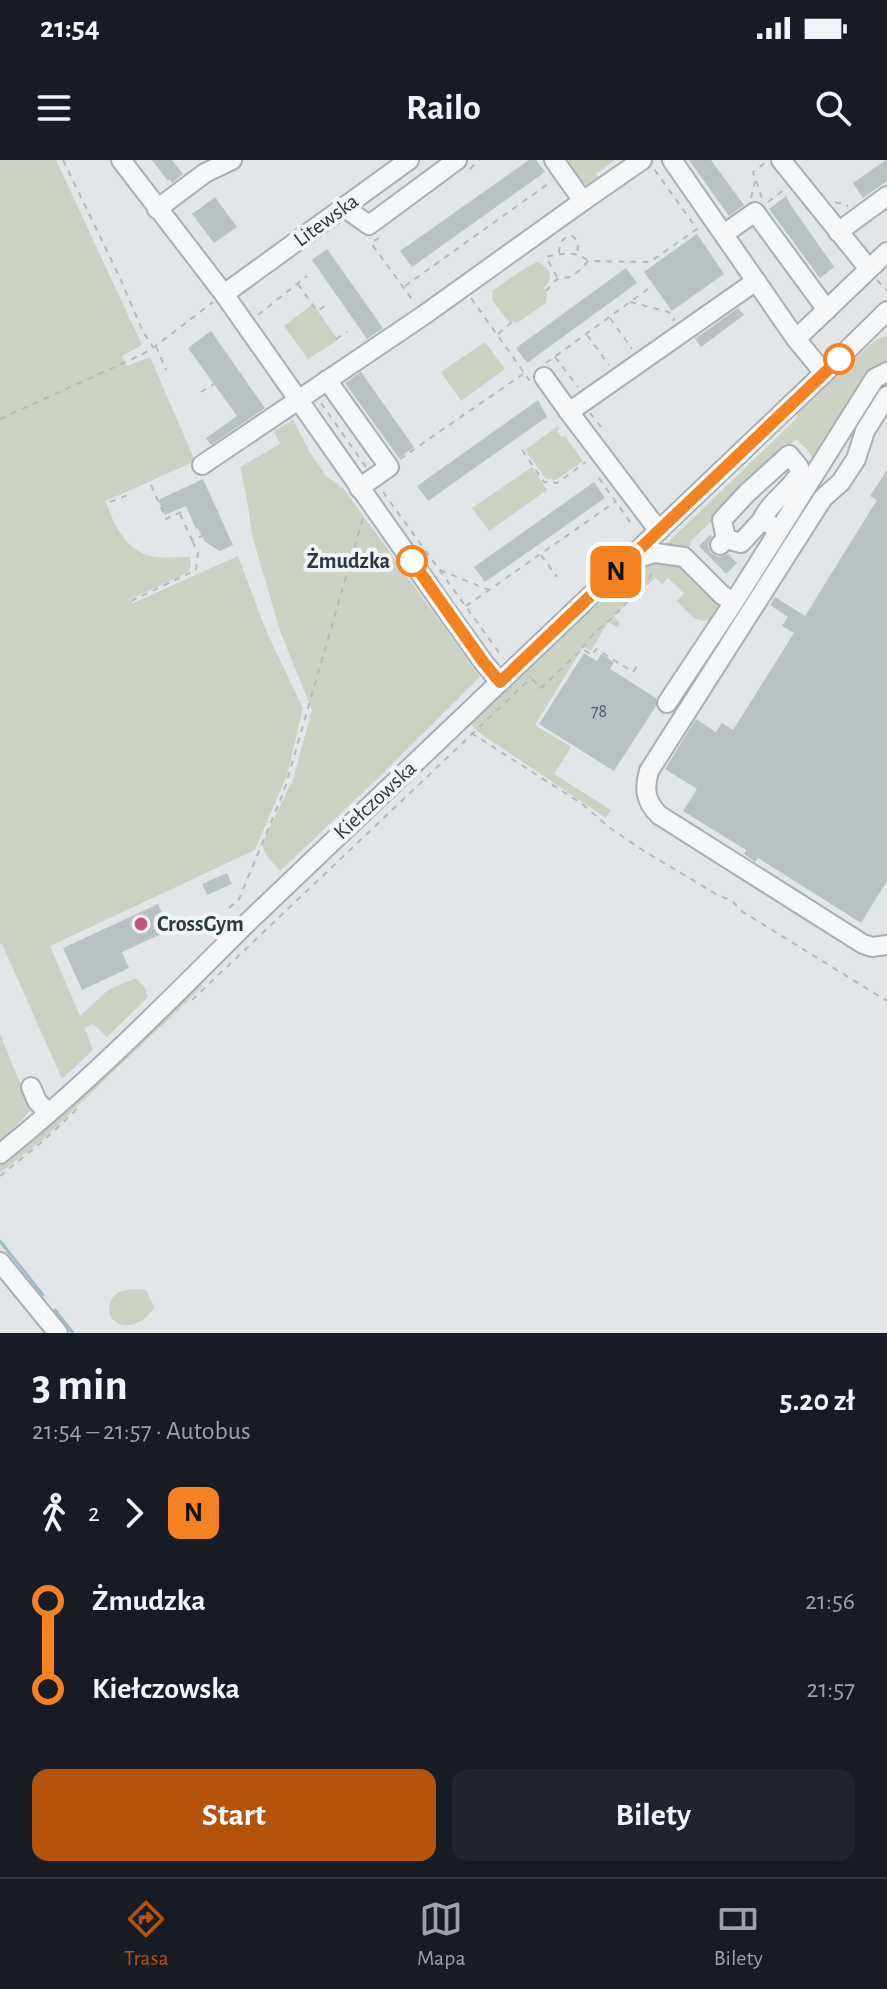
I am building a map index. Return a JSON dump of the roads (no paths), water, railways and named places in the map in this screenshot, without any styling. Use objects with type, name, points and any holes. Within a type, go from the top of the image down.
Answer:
[{"type":"street","points":[[121,160],[224,294],[312,390],[374,478],[373,507],[500,682]]},
{"type":"street","points":[[157,209],[205,173],[232,160]]},
{"type":"street","name":"Litewska","points":[[224,294],[409,160]]},
{"type":"street","points":[[202,465],[645,160]]},
{"type":"street","points":[[672,160],[796,339],[824,373]]},
{"type":"street","points":[[781,160],[869,269]]},
{"type":"street","points":[[558,167],[583,201]]},
{"type":"street","points":[[347,205],[352,213],[369,225],[459,168]]},
{"type":"street","points":[[838,232],[887,196]]},
{"type":"street","points":[[724,234],[761,208],[827,310]]},
{"type":"street","points":[[796,339],[887,252]]},
{"type":"street","points":[[569,412],[756,281]]},
{"type":"street","name":"Kiełczowska","points":[[0,1154],[111,1057],[245,925],[466,727],[500,682],[887,311]]},
{"type":"street","points":[[545,370],[569,412],[659,531]]},
{"type":"street","points":[[667,703],[734,602],[771,525],[875,378],[887,372]]},
{"type":"street","points":[[312,390],[374,478]]},
{"type":"street","points":[[887,396],[865,431],[856,459],[841,482],[823,498],[649,771],[645,786],[652,808],[659,815],[863,944],[872,947],[887,945]]},
{"type":"street","points":[[734,602],[722,595],[713,552],[722,520],[789,455],[800,473],[765,514],[771,525]]},
{"type":"street","points":[[625,562],[655,553],[684,557],[713,552],[741,543],[771,525]]},
{"type":"street","points":[[31,1087],[37,1101],[48,1113]]},
{"type":"street","points":[[0,1262],[58,1333]]},
{"type":"waterway","points":[[0,1241],[43,1295]]},
{"type":"waterway","points":[[55,1310],[73,1333]]},
{"type":"place","name":"Żmudzka","points":[[412,561]]},
{"type":"place","name":"CrossGym","points":[[141,924]]}]
